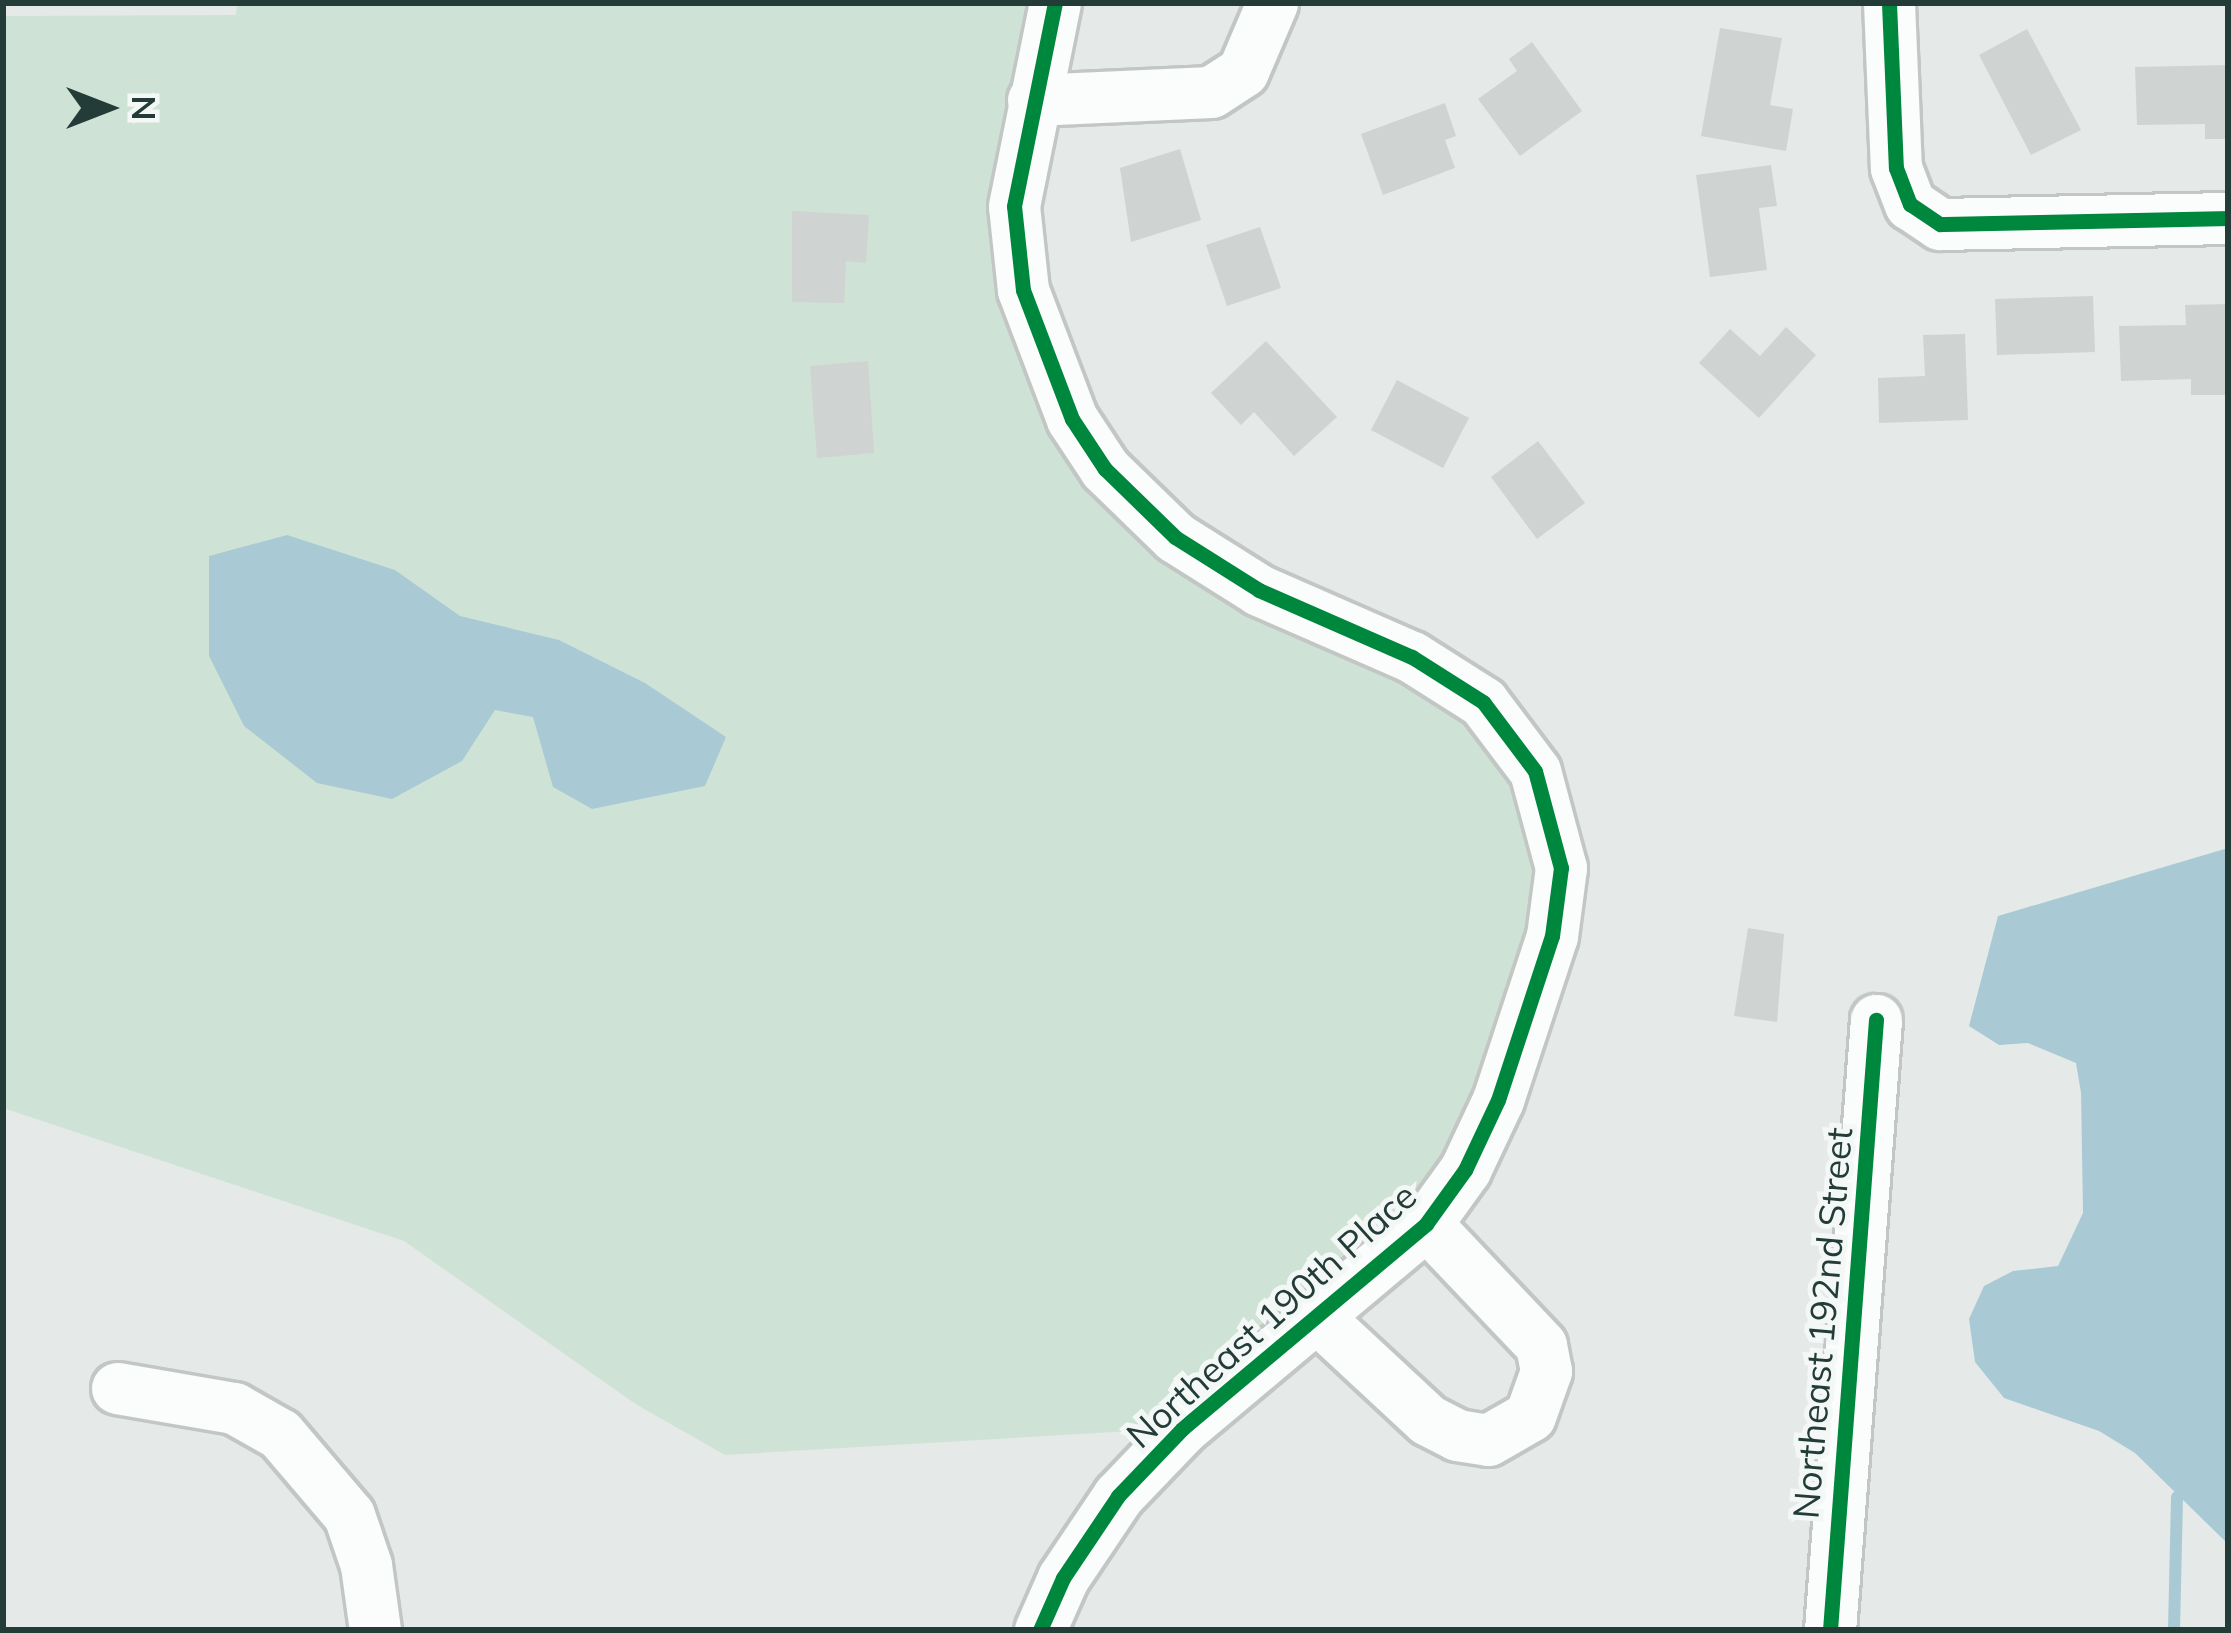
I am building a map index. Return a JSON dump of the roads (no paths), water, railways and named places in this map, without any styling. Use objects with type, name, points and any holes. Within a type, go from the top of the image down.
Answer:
[{"type":"street","name":"Northeast 190th Place","points":[[1040,1630],[1063,1578],[1118,1496],[1183,1428],[1426,1224],[1465,1170],[1498,1100],[1552,936],[1561,868],[1554,820],[1534,771],[1483,702],[1412,657],[1259,590],[1175,537],[1105,469],[1045,363],[1023,290],[1014,206],[1055,3]]},
{"type":"street","points":[[1033,100],[1211,92],[1243,71],[1272,3]]},
{"type":"street","points":[[1889,3],[1896,168],[1910,205],[1940,224],[2228,218]]},
{"type":"street","name":"Northeast 192nd Street","points":[[1830,1630],[1876,1020]]},
{"type":"street","points":[[1317,1317],[1428,1420],[1457,1435],[1488,1440],[1529,1416],[1546,1371],[1541,1345],[1426,1224]]},
{"type":"street","points":[[117,1388],[234,1408],[292,1445],[349,1515],[367,1564],[375,1630]]},
{"type":"water","points":[[287,535],[395,570],[460,616],[559,640],[645,683],[726,737],[705,786],[592,809],[553,787],[533,717],[495,710],[462,761],[392,799],[317,783],[244,726],[209,656],[209,556]]},
{"type":"water","points":[[2228,848],[2228,1544],[2135,1453],[2099,1431],[2004,1398],[1975,1362],[1969,1319],[1984,1286],[2013,1271],[2058,1266],[2083,1213],[2081,1093],[2076,1063],[2028,1043],[1999,1045],[1969,1026],[1998,916]]},
{"type":"waterway","points":[[2174,1630],[2177,1497]]}]
